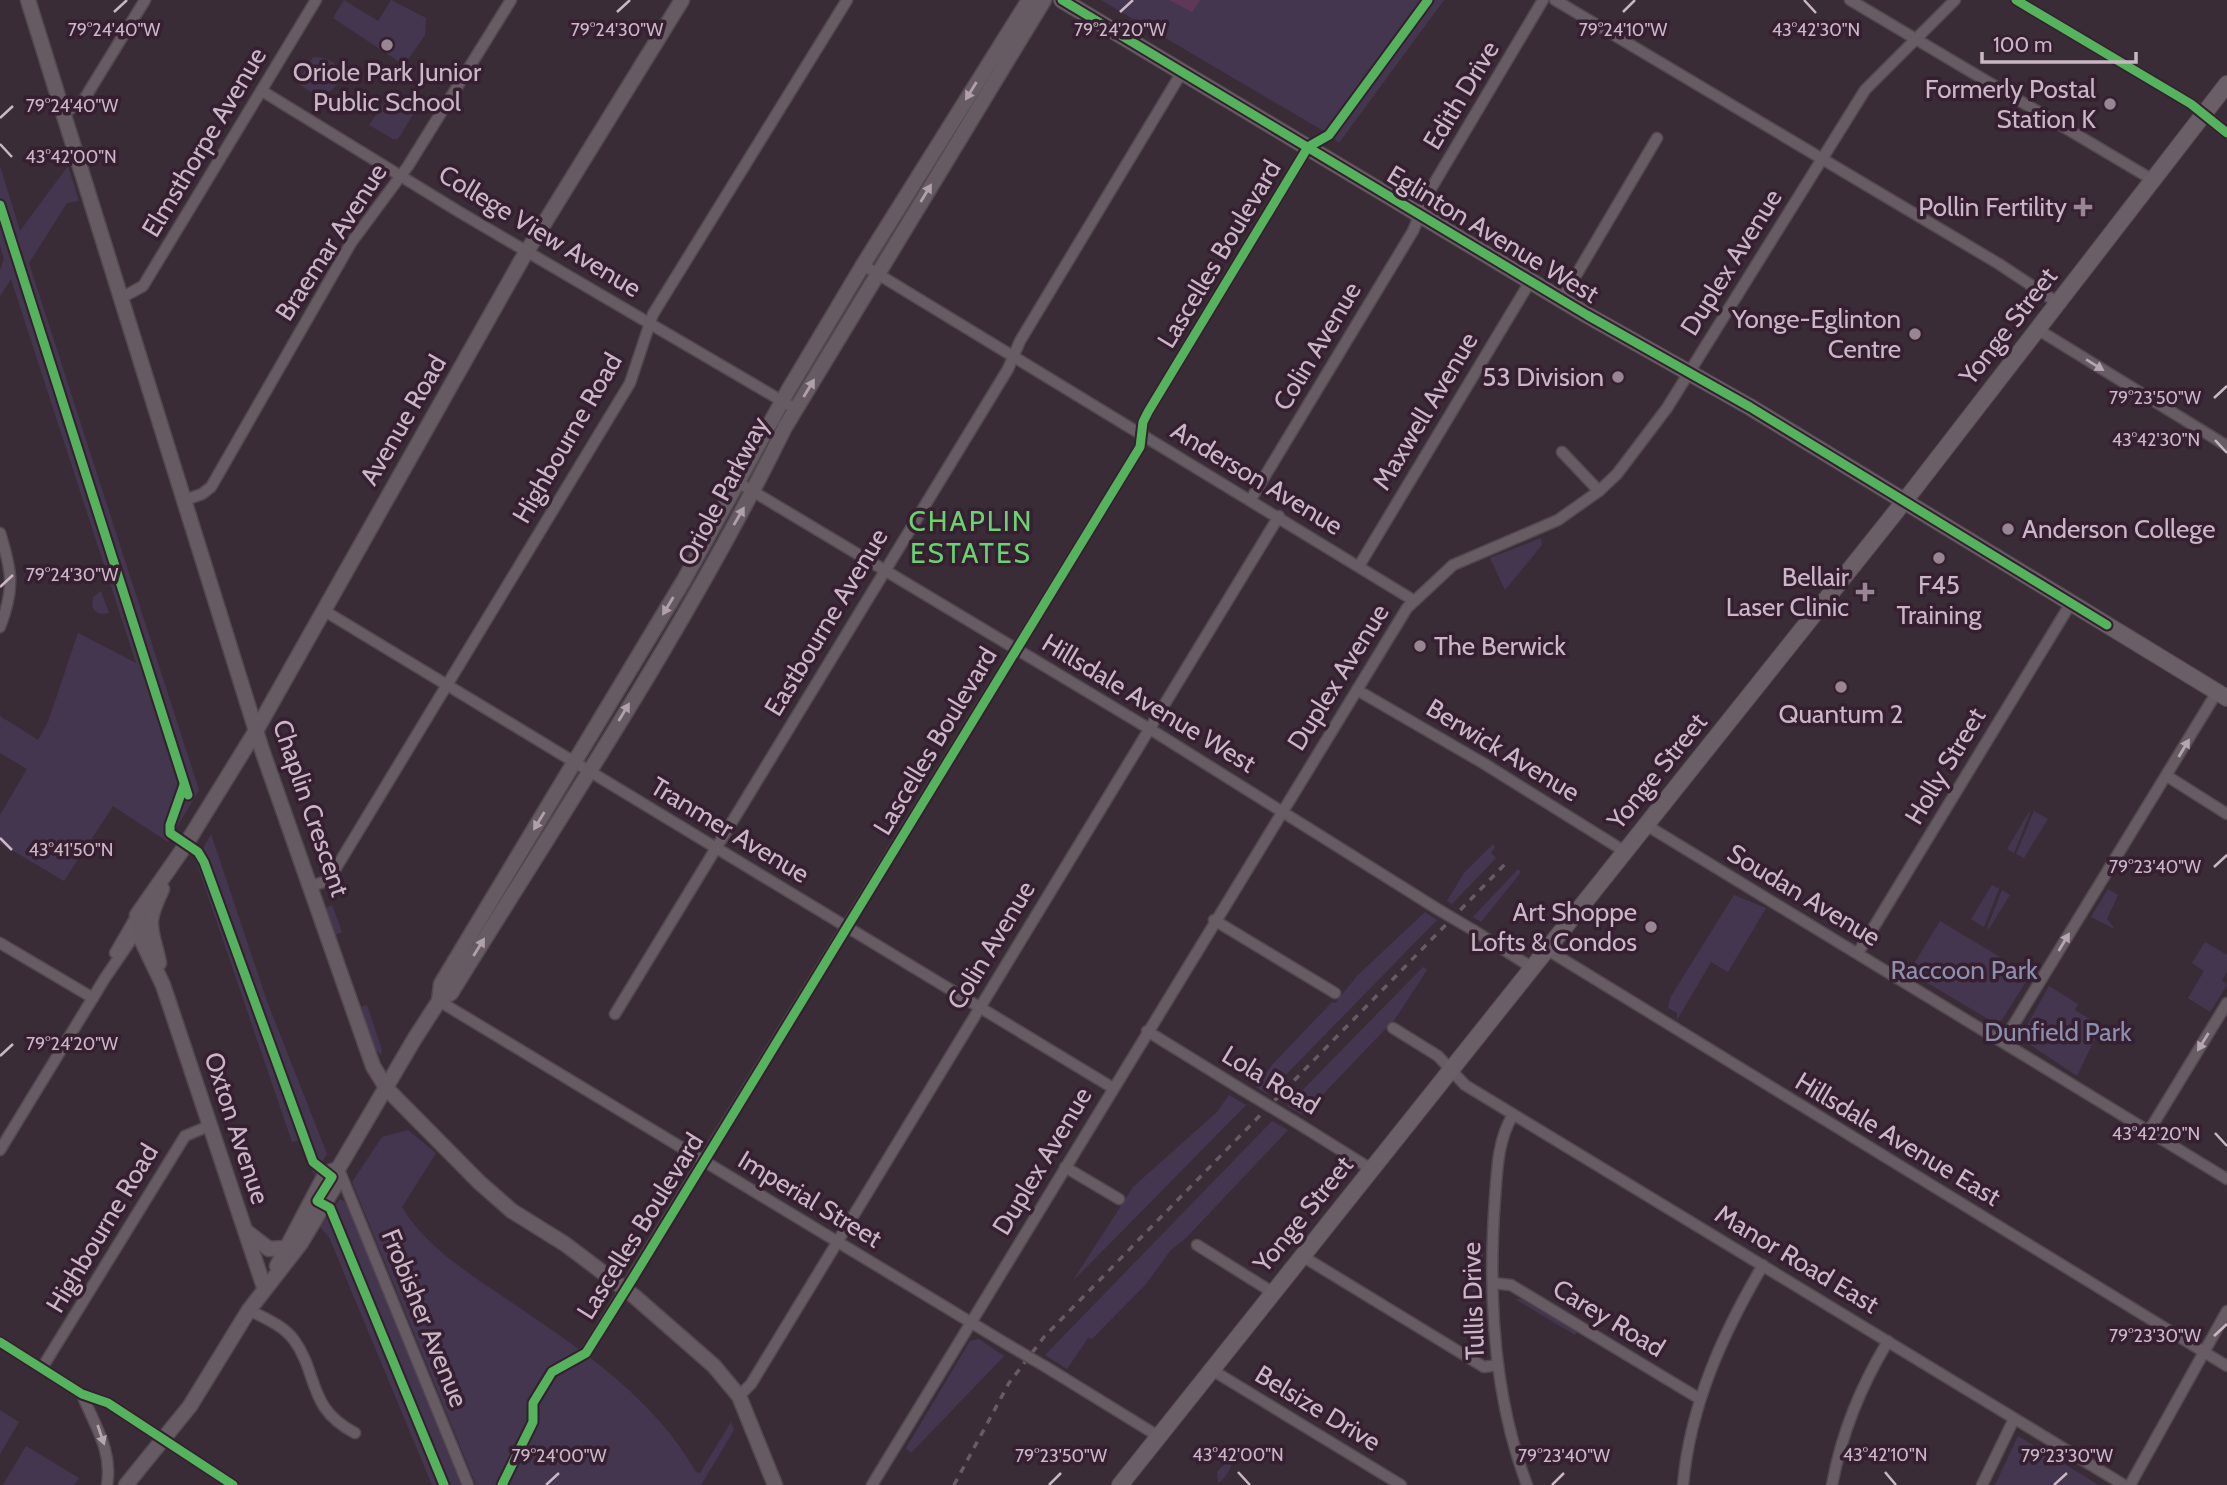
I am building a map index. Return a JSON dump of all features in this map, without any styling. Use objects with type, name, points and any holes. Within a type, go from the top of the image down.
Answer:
[{"type":"main road","name":"Eglinton Avenue West","points":[[1062,0],[1420,215],[1690,372],[2222,695]]},
{"type":"main road","name":"Yonge Street","points":[[1120,1485],[1903,502],[2227,84]]},
{"type":"street","name":"Chaplin Crescent","points":[[28,0],[257,729],[373,1066],[387,1089],[479,1182],[512,1211],[565,1244],[687,1339],[739,1396],[775,1485]]},
{"type":"street","points":[[62,114],[83,101],[145,0]]},
{"type":"street","name":"Elmsthorpe Avenue","points":[[121,298],[143,286],[316,0]]},
{"type":"street","name":"Braemar Avenue","points":[[186,500],[202,494],[211,486],[351,243],[401,174],[511,0]]},
{"type":"street","name":"Avenue Road","points":[[105,978],[137,915],[257,729],[528,251],[682,0]]},
{"type":"street","name":"Highbourne Road","points":[[311,886],[324,882],[333,873],[630,383],[650,323],[847,0]]},
{"type":"street","name":"Oriole Parkway","points":[[439,1001],[451,993],[588,771],[754,491],[796,409],[878,274],[1023,22],[1029,0]]},
{"type":"street","name":"Oriole Parkway","points":[[126,1485],[190,1406],[264,1287],[301,1243],[338,1181],[338,1170],[439,1001],[441,984],[739,483],[782,401],[863,265],[1023,22],[1044,0]]},
{"type":"street","name":"Edith Drive","points":[[1420,215],[1427,195],[1543,0]]},
{"type":"street","points":[[1555,0],[1823,158],[2058,303]]},
{"type":"street","points":[[1850,0],[2153,180]]},
{"type":"street","name":"Duplex Avenue","points":[[872,1485],[1214,920],[1412,600],[1453,565],[1558,520],[1599,491],[1642,444],[1690,372],[1865,90],[1955,0]]},
{"type":"street","points":[[2016,0],[2187,102],[2227,133]]},
{"type":"street","name":"Eastbourne Avenue","points":[[615,1014],[1182,72]]},
{"type":"street","name":"College View Avenue","points":[[262,91],[796,409]]},
{"type":"street","points":[[1562,299],[1657,138]]},
{"type":"street","name":"Lascelles Boulevard","points":[[586,1353],[1140,447],[1148,412],[1308,148]]},
{"type":"street","name":"Colin Avenue","points":[[1251,499],[1420,215]]},
{"type":"street","name":"Anderson Avenue","points":[[863,265],[1279,516],[1412,600]]},
{"type":"street","name":"Maxwell Avenue","points":[[1359,566],[1531,280]]},
{"type":"street","points":[[2038,329],[2227,446]]},
{"type":"street","points":[[1562,452],[1599,491]]},
{"type":"street","name":"Hillsdale Avenue West","points":[[739,483],[1149,729],[1531,967]]},
{"type":"street","name":"Colin Avenue","points":[[739,1396],[751,1384],[1279,516]]},
{"type":"street","points":[[0,533],[12,582],[11,596],[0,627]]},
{"type":"street","name":"Holly Street","points":[[1858,953],[2071,603]]},
{"type":"street","name":"Tranmer Avenue","points":[[323,610],[1113,1088]]},
{"type":"street","name":"Berwick Avenue","points":[[1357,690],[1483,763],[1624,851]]},
{"type":"street","points":[[2003,1042],[2166,776],[2222,695]]},
{"type":"street","points":[[2166,776],[2227,814]]},
{"type":"street","name":"Soudan Avenue","points":[[1646,825],[2227,1179]]},
{"type":"street","name":"Avenue Road","points":[[1,1147],[105,978],[155,903],[171,866]]},
{"type":"street","name":"Oxton Avenue","points":[[155,903],[149,927],[163,985],[264,1287]]},
{"type":"street","name":"Oxton Avenue","points":[[137,915],[138,930],[163,985]]},
{"type":"street","points":[[1214,920],[1335,993]]},
{"type":"street","points":[[0,943],[93,998]]},
{"type":"street","name":"Hillsdale Avenue East","points":[[1546,949],[2227,1366]]},
{"type":"street","name":"Imperial Street","points":[[439,1001],[1158,1436]]},
{"type":"street","points":[[2149,1130],[2227,1003]]},
{"type":"street","name":"Manor Road East","points":[[1393,1028],[1438,1056],[1461,1082],[1513,1115],[2124,1485]]},
{"type":"street","name":"Lola Road","points":[[1147,1031],[1371,1170]]},
{"type":"street","name":"Tullis Drive","points":[[1513,1115],[1505,1129],[1500,1151],[1493,1224],[1493,1283],[1498,1365],[1527,1485]]},
{"type":"street","name":"Highbourne Road","points":[[42,1368],[185,1136],[211,1125]]},
{"type":"street","points":[[1065,1167],[1119,1199]]},
{"type":"street","name":"Oriole Parkway","points":[[274,1274],[284,1248],[326,1173],[338,1170]]},
{"type":"street","name":"Frobisher Avenue","points":[[338,1170],[468,1485]]},
{"type":"street","points":[[245,1230],[269,1249],[284,1248]]},
{"type":"street","points":[[1196,1245],[1272,1292]]},
{"type":"street","points":[[1302,1256],[1483,1367],[1498,1365]]},
{"type":"street","points":[[1683,1485],[1700,1399],[1724,1337],[1763,1265]]},
{"type":"street","name":"Carey Road","points":[[1493,1283],[1511,1285],[1700,1399]]},
{"type":"street","points":[[249,1310],[275,1323],[293,1339],[323,1407],[343,1427],[355,1433]]},
{"type":"street","points":[[2130,1485],[2227,1311]]},
{"type":"street","points":[[1832,1485],[1842,1440],[1857,1397],[1888,1341]]},
{"type":"street","points":[[0,1342],[82,1394],[108,1404],[233,1485]]},
{"type":"street","name":"Belsize Drive","points":[[1212,1370],[1401,1485]]},
{"type":"street","points":[[82,1394],[101,1433],[111,1466],[107,1485]]},
{"type":"street","points":[[1982,1485],[2014,1419]]},
{"type":"green space","points":[[344,0],[378,21],[391,0],[426,18],[425,35],[404,65],[333,18]]},
{"type":"green space","points":[[1101,0],[1444,0],[1339,143],[1327,133]]},
{"type":"green space","points":[[313,57],[331,61],[340,71],[338,83],[324,95],[314,94],[300,85],[300,78]]},
{"type":"green space","points":[[389,96],[414,113],[398,139],[393,139],[369,125]]},
{"type":"green space","points":[[0,166],[20,231],[68,166],[79,201],[67,203],[29,263],[199,790],[168,842],[113,806],[64,881],[0,843],[0,815],[27,769],[0,753],[0,716],[38,740],[48,722],[78,633],[136,663],[11,279],[0,296],[0,270],[4,259],[0,245]]},
{"type":"green space","points":[[1541,538],[1542,545],[1505,590],[1490,558]]},
{"type":"green space","points":[[101,591],[109,613],[99,613],[92,606],[93,597]]},
{"type":"green space","points":[[2034,811],[2048,819],[2024,858],[2016,854]]},
{"type":"green space","points":[[2030,813],[2014,853],[2007,849]]},
{"type":"green space","points":[[211,834],[267,1001],[327,1154],[314,1175],[300,1140],[292,1142],[196,861]]},
{"type":"green space","points":[[1493,844],[1495,847],[1491,853],[1496,858],[1452,904],[1447,901],[1464,873]]},
{"type":"green space","points":[[1518,869],[1521,872],[1481,922],[1473,917]]},
{"type":"green space","points":[[1992,885],[1999,889],[1984,927],[1971,919]]},
{"type":"green space","points":[[2108,889],[2118,895],[2107,919],[2115,929],[2091,917]]},
{"type":"green space","points":[[2002,890],[2010,895],[1989,929],[1987,928]]},
{"type":"green space","points":[[1734,895],[1766,908],[1728,972],[1711,962],[1677,1020],[1677,1013],[1668,1008],[1670,998]]},
{"type":"green space","points":[[332,905],[342,932],[335,935],[326,908]]},
{"type":"green space","points":[[1425,912],[1437,920],[1267,1094],[1256,1087],[1272,1065],[1332,1002],[1335,1003],[1358,975]]},
{"type":"green space","name":"Raccoon Park","points":[[1940,921],[2030,975],[2002,1020],[1995,1023],[1909,972]]},
{"type":"green space","points":[[2205,942],[2227,955],[2227,972],[2222,980],[2227,985],[2210,1012],[2188,998],[2204,971],[2192,963]]},
{"type":"green space","points":[[1423,967],[1427,970],[1395,1019],[1303,1115],[1287,1106]]},
{"type":"green space","name":"Dunfield Park","points":[[2049,986],[2078,1004],[2075,1010],[2101,1026],[2077,1076],[2020,1038]]},
{"type":"green space","points":[[367,1005],[382,1050],[381,1055],[375,1049],[360,1007]]},
{"type":"green space","points":[[1229,1095],[1246,1105],[1072,1282],[1133,1187],[1217,1112]]},
{"type":"green space","points":[[1272,1121],[1288,1130],[1186,1238],[1171,1250],[1146,1284],[1092,1339],[1088,1338],[1067,1369],[1045,1355]]},
{"type":"green space","points":[[408,1130],[436,1153],[402,1207],[435,1247],[611,1374],[658,1419],[696,1472],[700,1473],[731,1422],[734,1430],[701,1485],[476,1485],[352,1182],[382,1137]]},
{"type":"green space","points":[[340,1199],[347,1203],[461,1485],[432,1485],[329,1237],[320,1227]]},
{"type":"green space","points":[[1479,1251],[1483,1253],[1482,1298],[1477,1298],[1472,1293]]},
{"type":"green space","points":[[1515,1299],[1521,1299],[1577,1332],[1575,1335]]},
{"type":"green space","points":[[1468,1313],[1479,1320],[1473,1335],[1460,1327]]},
{"type":"green space","points":[[979,1339],[1004,1356],[911,1453],[906,1448],[970,1341]]},
{"type":"green space","points":[[0,1410],[19,1422],[0,1454]]},
{"type":"green space","points":[[2018,1436],[2099,1485],[1995,1485]]},
{"type":"green space","points":[[26,1446],[79,1478],[74,1485],[3,1485]]},
{"type":"green space","points":[[1228,1460],[1232,1463],[1230,1468],[1218,1483],[1217,1472]]},
{"type":"shaded area","points":[[1169,0],[1200,0],[1192,12]]},
{"type":"railway","points":[[954,1485],[1009,1383],[1044,1337],[1509,860]]},
{"type":"cycle path","points":[[1062,0],[1587,315],[1750,407],[2107,625]]},
{"type":"cycle path","points":[[502,1485],[533,1422],[533,1403],[552,1372],[586,1353],[633,1278],[1140,447],[1143,422],[1148,412],[1308,147],[1329,135],[1428,0]]},
{"type":"cycle path","points":[[2016,0],[2191,104],[2227,133]]},
{"type":"cycle path","points":[[0,205],[188,795]]},
{"type":"cycle path","points":[[184,785],[170,825],[170,833],[198,852],[204,862],[313,1162],[332,1177],[317,1201],[330,1208],[444,1485]]},
{"type":"cycle path","points":[[0,1342],[82,1394],[108,1403],[233,1485]]},
{"type":"place","name":"Oriole Park Junior Public School","points":[[387,45]]},
{"type":"place","name":"Formerly Postal Station K","points":[[2110,104]]},
{"type":"place","name":"Pollin Fertility","points":[[2083,207]]},
{"type":"place","name":"Yonge-Eglinton Centre","points":[[1915,334]]},
{"type":"place","name":"53 Division","points":[[1618,377]]},
{"type":"place","name":"Anderson College","points":[[2008,529]]},
{"type":"place","name":"F45 Training","points":[[1939,558]]},
{"type":"place","name":"Bellair Laser Clinic","points":[[1865,592]]},
{"type":"place","name":"The Berwick","points":[[1420,646]]},
{"type":"place","name":"Quantum 2","points":[[1841,687]]},
{"type":"place","name":"Art Shoppe Lofts & Condos","points":[[1651,927]]},
{"type":"district","name":"CHAPLIN ESTATES","points":[[971,537]]}]
